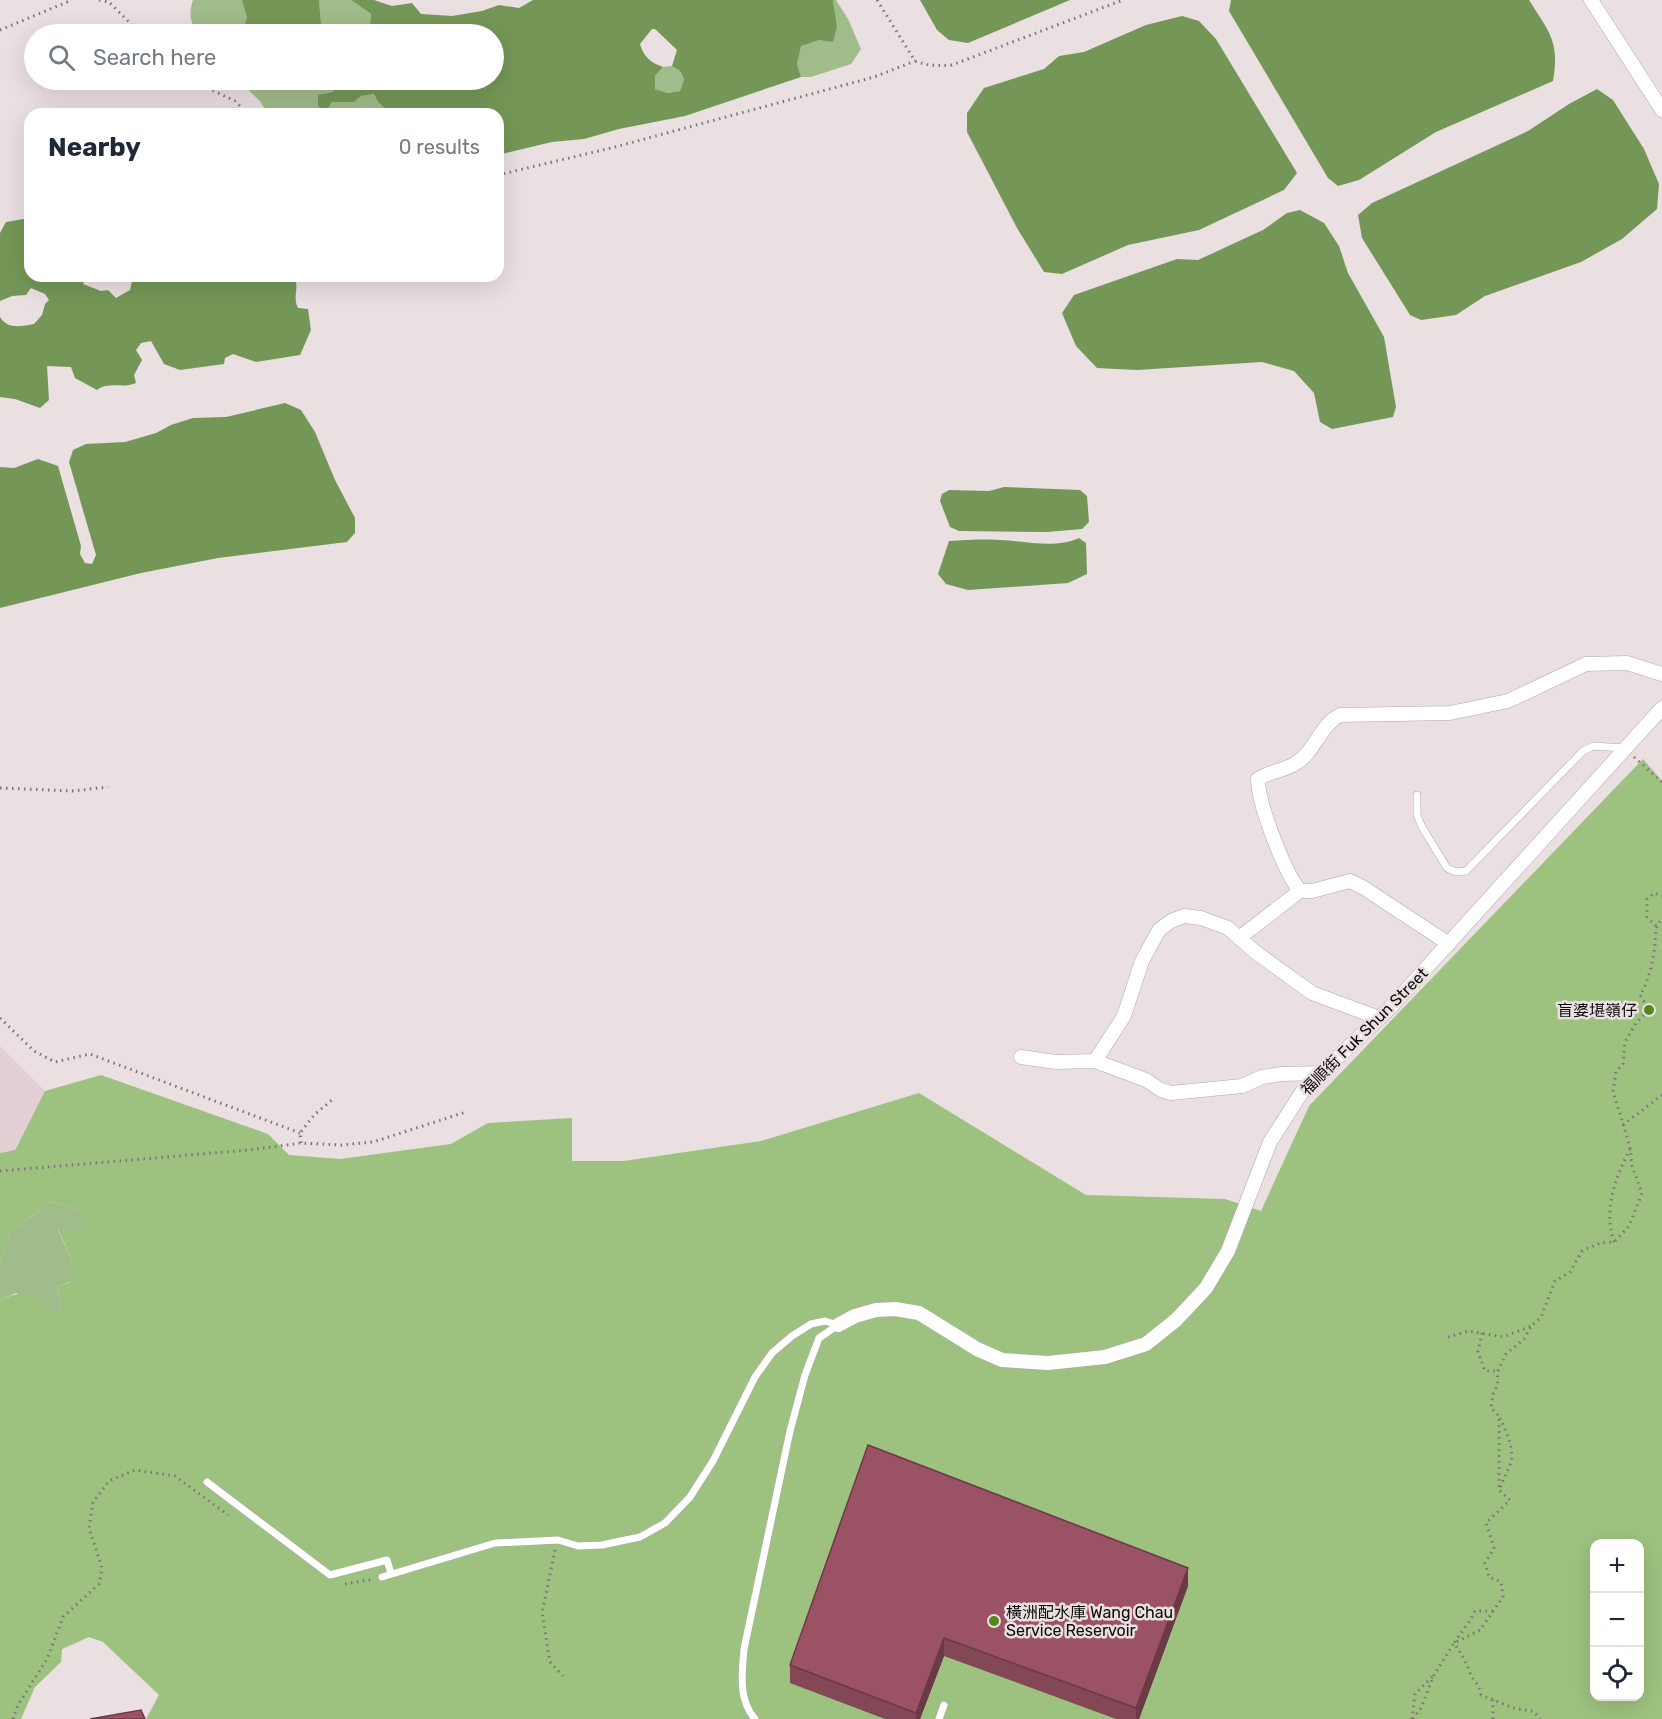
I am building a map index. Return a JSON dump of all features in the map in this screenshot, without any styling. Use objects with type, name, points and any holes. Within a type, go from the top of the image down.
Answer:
[{"type":"street","points":[[1591,0],[1662,110]]},
{"type":"street","points":[[1300,891],[1292,880],[1264,813],[1258,792],[1258,779],[1297,763],[1333,719],[1340,715],[1358,714],[1450,713],[1508,701],[1586,664],[1627,663],[1662,674]]},
{"type":"street","name":"福順街 Fuk Shun Street","points":[[838,1325],[855,1316],[876,1310],[895,1309],[919,1313],[977,1349],[1002,1360],[1048,1363],[1105,1357],[1146,1344],[1176,1320],[1206,1288],[1228,1251],[1251,1185],[1270,1142],[1304,1089],[1379,1018],[1449,944],[1662,708]]},
{"type":"street","points":[[1239,938],[1300,891],[1312,891],[1350,881],[1449,944]]},
{"type":"street","points":[[1095,1061],[1124,1016],[1142,961],[1159,930],[1171,921],[1184,916],[1201,918],[1228,928],[1312,993],[1379,1018]]},
{"type":"street","points":[[1022,1057],[1056,1062],[1095,1061],[1146,1080],[1161,1090],[1171,1093],[1242,1086],[1262,1077],[1282,1074],[1322,1073]]},
{"type":"lane","points":[[1417,795],[1417,815],[1447,868],[1456,872],[1466,871],[1583,751],[1593,746],[1624,748]]},
{"type":"lane","points":[[382,1577],[495,1543],[558,1540],[578,1546],[602,1545],[640,1537],[665,1523],[690,1497],[713,1461],[755,1377],[772,1353],[811,1324],[825,1322],[838,1325]]},
{"type":"lane","name":"福順街 Fuk Shun Street","points":[[755,1719],[744,1701],[741,1678],[744,1649],[804,1375],[819,1338],[838,1325]]},
{"type":"lane","points":[[207,1482],[330,1575],[387,1560],[390,1570]]},
{"type":"lane","points":[[939,1719],[944,1705]]},
{"type":"path","points":[[0,30],[72,0]]},
{"type":"path","points":[[99,0],[109,2],[131,24]]},
{"type":"path","points":[[877,0],[915,61],[926,65],[952,65],[1123,0]]},
{"type":"path","points":[[504,174],[615,147],[874,77],[915,61]]},
{"type":"path","points":[[212,90],[236,101],[242,108]]},
{"type":"path","points":[[1624,748],[1662,782]]},
{"type":"path","points":[[0,788],[72,791],[108,787]]},
{"type":"path","points":[[1656,926],[1647,917],[1647,899],[1654,893],[1662,896]]},
{"type":"path","points":[[1499,1490],[1511,1464],[1510,1442],[1499,1416],[1491,1408],[1497,1386],[1498,1371],[1506,1354],[1524,1338],[1531,1326],[1541,1317],[1555,1281],[1570,1272],[1582,1251],[1600,1243],[1614,1242],[1629,1226],[1642,1193],[1632,1166],[1630,1147],[1619,1104],[1613,1091],[1616,1072],[1623,1064],[1625,1042],[1636,1023],[1649,1010],[1640,995],[1646,986],[1653,956],[1656,926],[1662,918]]},
{"type":"path","points":[[0,1018],[34,1051],[55,1062],[90,1054],[300,1133]]},
{"type":"path","points":[[1623,1125],[1662,1095]]},
{"type":"path","points":[[301,1143],[300,1133],[314,1115],[332,1101]]},
{"type":"path","points":[[0,1171],[249,1150],[301,1143],[341,1145],[373,1142],[465,1112]]},
{"type":"path","points":[[1614,1242],[1610,1229],[1610,1205],[1614,1182],[1630,1147]]},
{"type":"path","points":[[1448,1337],[1469,1331],[1503,1337],[1531,1326]]},
{"type":"path","points":[[1482,1333],[1478,1352],[1485,1371],[1498,1371]]},
{"type":"path","points":[[1454,1643],[1480,1629],[1503,1597],[1501,1582],[1489,1577],[1485,1563],[1494,1548],[1486,1522],[1510,1500],[1499,1490],[1499,1416]]},
{"type":"path","points":[[13,1719],[18,1705],[47,1659],[63,1617],[99,1584],[102,1568],[89,1528],[93,1502],[109,1481],[135,1470],[175,1476],[236,1520]]},
{"type":"path","points":[[558,1540],[542,1613],[550,1662],[563,1676]]},
{"type":"path","points":[[336,1586],[382,1577]]},
{"type":"path","points":[[1412,1719],[1421,1708],[1434,1675],[1475,1611],[1493,1611]]},
{"type":"path","points":[[1454,1643],[1467,1662],[1471,1676],[1479,1684],[1481,1695],[1516,1709],[1533,1711],[1540,1719]]},
{"type":"path","points":[[1412,1719],[1415,1694],[1434,1675]]},
{"type":"path","points":[[1493,1700],[1493,1719]]},
{"type":"shaded area","points":[[193,0],[242,0],[247,18],[245,24],[192,24]]},
{"type":"shaded area","points":[[242,0],[319,0],[321,24],[245,24],[247,18]]},
{"type":"shaded area","points":[[319,0],[351,0],[371,14],[370,24],[321,24]]},
{"type":"shaded area","points":[[351,0],[374,0],[392,6],[412,3],[421,14],[452,16],[482,11],[499,5],[519,8],[533,0],[833,0],[837,26],[833,42],[819,40],[801,46],[797,64],[801,77],[685,116],[619,129],[584,139],[552,142],[504,154],[504,108],[385,108],[374,94],[361,96],[354,102],[332,102],[328,108],[318,106],[318,95],[333,90],[504,90],[504,24],[370,24],[371,14]],"holes":[[[652,29],[655,29],[677,50],[672,66],[680,71],[684,80],[680,91],[668,93],[655,89],[655,76],[663,67],[648,58],[640,44]]]},
{"type":"shaded area","points":[[833,0],[836,0],[848,19],[861,49],[851,64],[811,77],[801,77],[797,64],[801,45],[819,40],[837,26]]},
{"type":"shaded area","points":[[920,0],[1070,0],[968,43],[949,40],[937,30]]},
{"type":"shaded area","points":[[1231,0],[1529,0],[1547,29],[1554,46],[1553,81],[1436,132],[1359,180],[1338,186],[1328,178],[1229,11]]},
{"type":"shaded area","points":[[1182,16],[1199,21],[1216,39],[1297,173],[1284,190],[1199,230],[1128,245],[1062,274],[1044,272],[1017,228],[967,132],[967,113],[984,88],[1044,69],[1059,56],[1084,52],[1146,25]]},
{"type":"shaded area","points":[[672,66],[680,71],[684,81],[680,91],[668,93],[655,89],[655,76],[663,67]]},
{"type":"shaded area","points":[[1597,89],[1613,100],[1644,149],[1659,184],[1657,209],[1622,239],[1581,262],[1485,296],[1456,315],[1421,320],[1410,315],[1362,238],[1358,215],[1372,203],[1528,131]]},
{"type":"shaded area","points":[[248,90],[334,90],[332,102],[354,102],[361,96],[374,94],[385,108],[264,108]]},
{"type":"shaded area","points":[[1300,210],[1324,223],[1339,246],[1348,273],[1384,337],[1396,407],[1393,417],[1332,429],[1320,422],[1314,393],[1294,371],[1262,362],[1137,370],[1097,368],[1076,346],[1062,313],[1074,295],[1177,259],[1198,260],[1263,230],[1287,213]]},
{"type":"shaded area","points":[[24,219],[24,282],[84,282],[83,284],[101,291],[108,290],[116,298],[130,290],[132,282],[296,282],[296,304],[298,308],[308,309],[311,330],[300,355],[256,362],[233,354],[225,358],[224,364],[180,370],[164,364],[151,341],[141,343],[136,350],[142,360],[134,375],[136,383],[131,385],[106,386],[97,390],[75,378],[71,367],[47,366],[49,400],[40,408],[15,399],[0,397],[0,317],[11,325],[34,324],[42,315],[45,304],[49,300],[45,294],[31,288],[26,295],[12,296],[0,301],[0,233],[6,222]]},
{"type":"shaded area","points":[[285,403],[301,410],[315,432],[335,480],[355,518],[355,533],[347,542],[218,558],[141,573],[0,608],[0,467],[14,468],[38,459],[58,466],[81,546],[80,554],[85,563],[92,564],[96,555],[69,462],[73,450],[86,444],[125,442],[156,433],[193,418],[226,417]]},
{"type":"shaded area","points":[[1004,487],[1080,490],[1087,496],[1089,522],[1082,529],[1047,532],[959,531],[950,527],[940,501],[942,494],[949,490],[989,491]]},
{"type":"shaded area","points":[[1079,538],[1086,543],[1087,574],[1068,583],[968,590],[946,584],[938,574],[949,541],[994,540],[1050,544]]},
{"type":"shaded area","points":[[1643,759],[1662,781],[1662,1719],[146,1719],[159,1695],[103,1642],[89,1637],[62,1649],[61,1662],[35,1687],[21,1719],[0,1719],[0,1300],[25,1293],[36,1298],[54,1315],[61,1309],[57,1287],[71,1282],[72,1261],[58,1229],[73,1231],[73,1229],[83,1227],[83,1212],[52,1202],[10,1232],[0,1263],[0,1153],[15,1150],[45,1091],[101,1075],[268,1134],[289,1155],[340,1159],[451,1144],[488,1123],[572,1118],[572,1161],[624,1161],[761,1141],[919,1093],[1086,1195],[1225,1199],[1261,1211],[1309,1106]]},
{"type":"shaded area","points":[[0,1046],[45,1091],[14,1150],[0,1153]]},
{"type":"shaded area","points":[[52,1202],[83,1212],[83,1233],[58,1230],[90,1301],[70,1282],[57,1287],[61,1309],[55,1315],[16,1293],[0,1300],[0,1263],[10,1232]]},
{"type":"building","name":"橫洲配水庫 Wang Chau Service Reservoir","points":[[868,1445],[1188,1568],[1136,1708],[944,1638],[916,1713],[790,1665]]},
{"type":"building","points":[[141,1710],[145,1719],[90,1719]]},
{"type":"place","name":"盲婆堪嶺仔","points":[[1649,1010]]},
{"type":"place","name":"橫洲配水庫 Wang Chau Service Reservoir","points":[[994,1621]]}]
